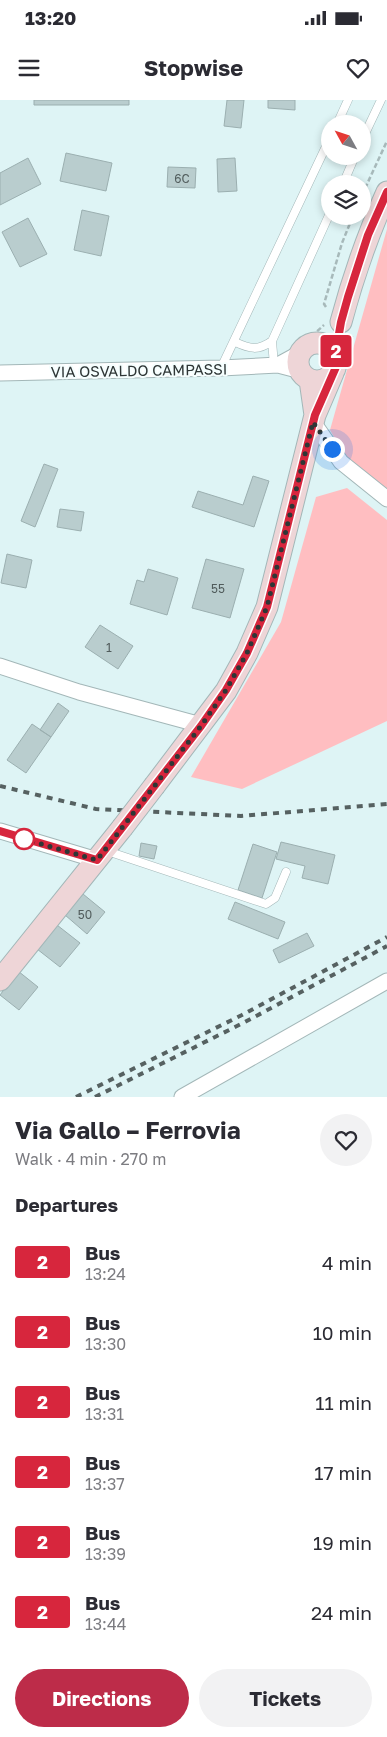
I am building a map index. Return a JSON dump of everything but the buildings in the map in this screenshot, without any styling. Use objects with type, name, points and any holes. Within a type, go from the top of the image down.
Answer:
[{"type":"street","points":[[0,980],[101,855],[201,726],[226,690],[247,653],[267,607],[314,419],[334,365],[341,322],[348,297],[368,235],[387,192]]},
{"type":"street","points":[[306,362],[341,322]]},
{"type":"street","points":[[306,362],[323,380],[334,365],[332,349],[321,343],[306,362],[314,419],[341,462],[387,499]]},
{"type":"street","name":"VIA OSVALDO CAMPASSI","points":[[0,373],[221,368],[306,362]]},
{"type":"street","points":[[0,666],[79,692],[201,726]]},
{"type":"street","points":[[0,831],[101,855]]},
{"type":"street","points":[[182,1097],[387,981]]},
{"type":"lane","points":[[341,115],[348,100]]},
{"type":"lane","points":[[371,121],[381,100]]},
{"type":"lane","points":[[221,368],[321,157]]},
{"type":"lane","points":[[235,342],[250,349],[263,347],[272,341],[325,225]]},
{"type":"lane","points":[[272,341],[276,365]]},
{"type":"lane","points":[[101,855],[266,904],[275,898],[286,872]]},
{"type":"path","points":[[371,176],[387,141]]},
{"type":"shaded area","points":[[387,229],[387,490],[346,458],[330,430]]},
{"type":"shaded area","points":[[347,488],[387,520],[387,721],[242,789],[191,777],[281,622],[316,497]]},
{"type":"railway","points":[[0,786],[96,809],[241,816],[387,804]]},
{"type":"railway","points":[[76,1097],[242,1015],[387,937]]},
{"type":"railway","points":[[95,1097],[245,1022],[387,946]]},
{"type":"bus line","name":"2","points":[[0,831],[97,860],[201,726],[226,690],[247,653],[267,607],[315,415],[336,367],[335,357],[341,322],[348,297],[368,235],[387,192]]},
{"type":"route","points":[[24,839],[97,860],[201,726],[226,690],[247,653],[267,607],[313,422],[332,449]]}]
